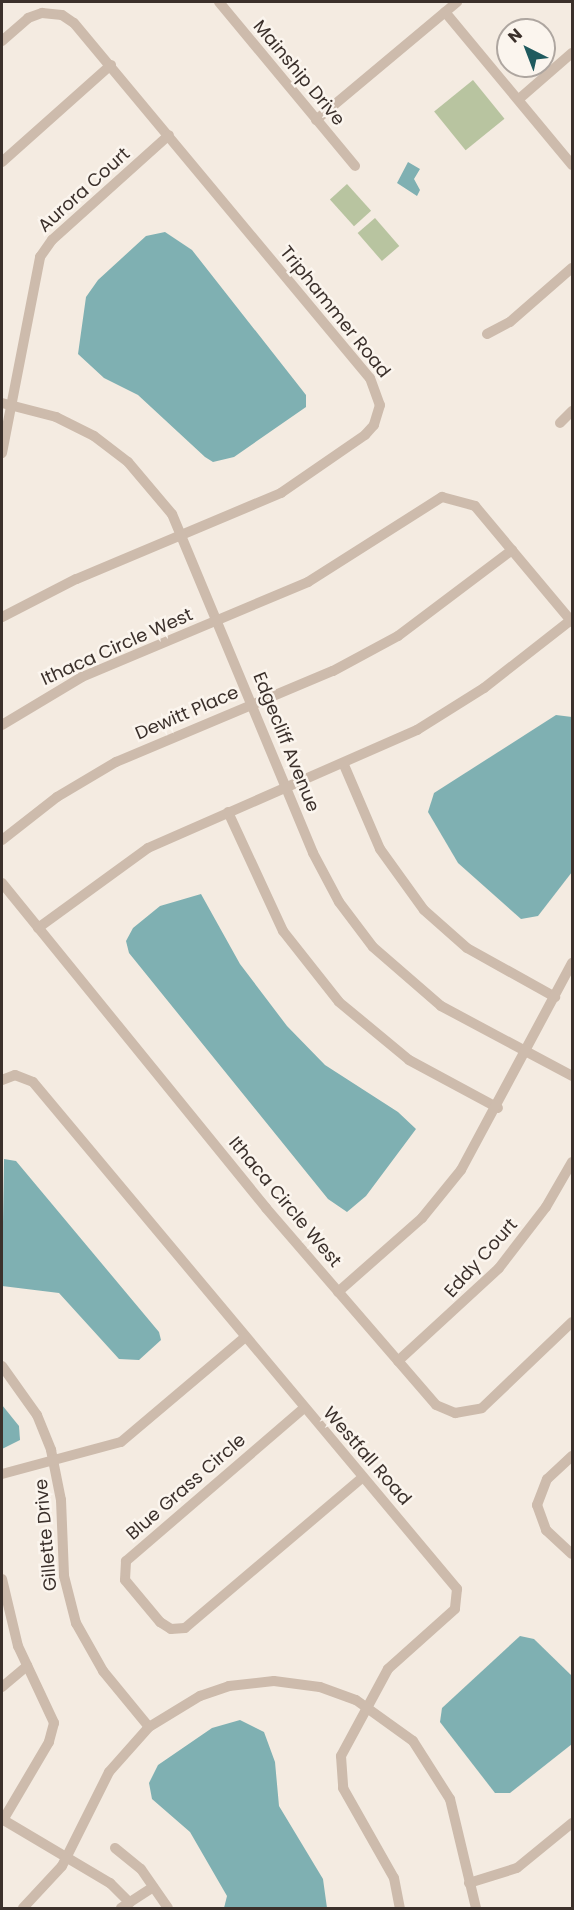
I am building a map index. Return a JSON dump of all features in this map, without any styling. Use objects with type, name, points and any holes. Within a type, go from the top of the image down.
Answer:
[{"type":"street","name":"Mainship Drive","points":[[219,2],[355,166]]},
{"type":"street","points":[[316,120],[457,2]]},
{"type":"street","points":[[445,12],[573,165]]},
{"type":"street","name":"Triphammer Road","points":[[2,41],[28,18],[56,14],[75,22],[370,378],[380,405],[370,430],[308,478],[183,535],[76,579],[2,615]]},
{"type":"street","points":[[519,99],[573,53]]},
{"type":"street","points":[[2,162],[111,66]]},
{"type":"street","name":"Aurora Court","points":[[2,453],[6,404],[40,256],[52,240],[169,135]]},
{"type":"street","points":[[488,334],[510,322],[573,268]]},
{"type":"street","name":"Edgecliff Avenue","points":[[6,404],[72,424],[115,451],[157,493],[183,535],[325,878],[373,947],[441,1006],[573,1076]]},
{"type":"street","points":[[560,423],[573,411]]},
{"type":"street","name":"Ithaca Circle West","points":[[2,725],[82,677],[218,620],[338,566],[442,497],[475,506],[572,621]]},
{"type":"street","name":"Dewitt Place","points":[[2,840],[57,797],[116,762],[333,671],[398,636],[512,550]]},
{"type":"street","points":[[38,928],[121,864],[228,812],[344,765],[451,710],[572,621]]},
{"type":"street","points":[[344,765],[380,849],[424,910],[467,948],[555,997]]},
{"type":"street","points":[[228,812],[278,922],[339,1002],[409,1060],[498,1108]]},
{"type":"street","name":"Ithaca Circle West","points":[[2,883],[338,1292],[436,1405],[469,1413],[488,1404],[520,1376],[573,1322]]},
{"type":"street","points":[[338,1292],[436,1202],[498,1108],[573,963]]},
{"type":"street","name":"Westfall Road","points":[[2,1080],[15,1075],[33,1082],[244,1338],[454,1583],[459,1596],[455,1609],[393,1664],[367,1705],[343,1750],[340,1776],[394,1878],[400,1908]]},
{"type":"street","name":"Eddy Court","points":[[398,1361],[499,1268],[546,1207],[573,1162]]},
{"type":"street","points":[[2,1474],[127,1438],[244,1338]]},
{"type":"street","name":"Gillette Drive","points":[[2,1366],[37,1415],[54,1460],[64,1576],[76,1623],[103,1671],[149,1727]]},
{"type":"street","name":"Blue Grass Circle","points":[[304,1408],[126,1561],[125,1580],[160,1622],[171,1629],[184,1628],[363,1477]]},
{"type":"street","points":[[573,1456],[547,1479],[537,1505],[546,1530],[573,1554]]},
{"type":"street","points":[[2,1579],[9,1620],[27,1666],[52,1709],[54,1729],[2,1820],[110,1882],[125,1906],[153,1887]]},
{"type":"street","points":[[2,1687],[27,1666]]},
{"type":"street","points":[[23,1908],[68,1857],[109,1772],[149,1727],[200,1696],[251,1682],[320,1687],[367,1705],[413,1741],[440,1778],[458,1820],[469,1883],[477,1908]]},
{"type":"street","points":[[469,1883],[517,1868],[573,1823]]},
{"type":"street","points":[[115,1848],[132,1860],[168,1908]]},
{"type":"green space","points":[[473,80],[504,119],[466,150],[434,111]]},
{"type":"green space","points":[[347,184],[371,211],[354,226],[330,199]]},
{"type":"green space","points":[[375,218],[399,246],[382,261],[358,233]]},
{"type":"water","points":[[408,162],[420,169],[414,179],[420,190],[417,196],[397,183]]},
{"type":"water","points":[[165,232],[192,250],[306,395],[306,407],[234,457],[213,462],[205,457],[138,395],[104,378],[78,354],[86,297],[98,280],[146,236]]},
{"type":"water","points":[[556,715],[572,717],[572,872],[538,916],[521,919],[458,863],[428,812],[434,793]]},
{"type":"water","points":[[201,894],[240,964],[287,1026],[325,1065],[398,1112],[416,1129],[366,1196],[347,1212],[328,1199],[129,953],[126,941],[133,928],[160,906]]},
{"type":"water","points":[[4,1159],[16,1161],[159,1332],[161,1340],[139,1360],[119,1359],[59,1293],[2,1286]]},
{"type":"water","points":[[2,1405],[19,1426],[20,1440],[2,1449]]},
{"type":"water","points":[[520,1636],[534,1639],[572,1676],[572,1744],[510,1793],[495,1793],[440,1722],[442,1708]]},
{"type":"water","points":[[240,1720],[264,1732],[275,1762],[279,1806],[323,1879],[327,1908],[224,1908],[227,1896],[190,1832],[152,1799],[149,1783],[158,1765],[212,1728]]}]
